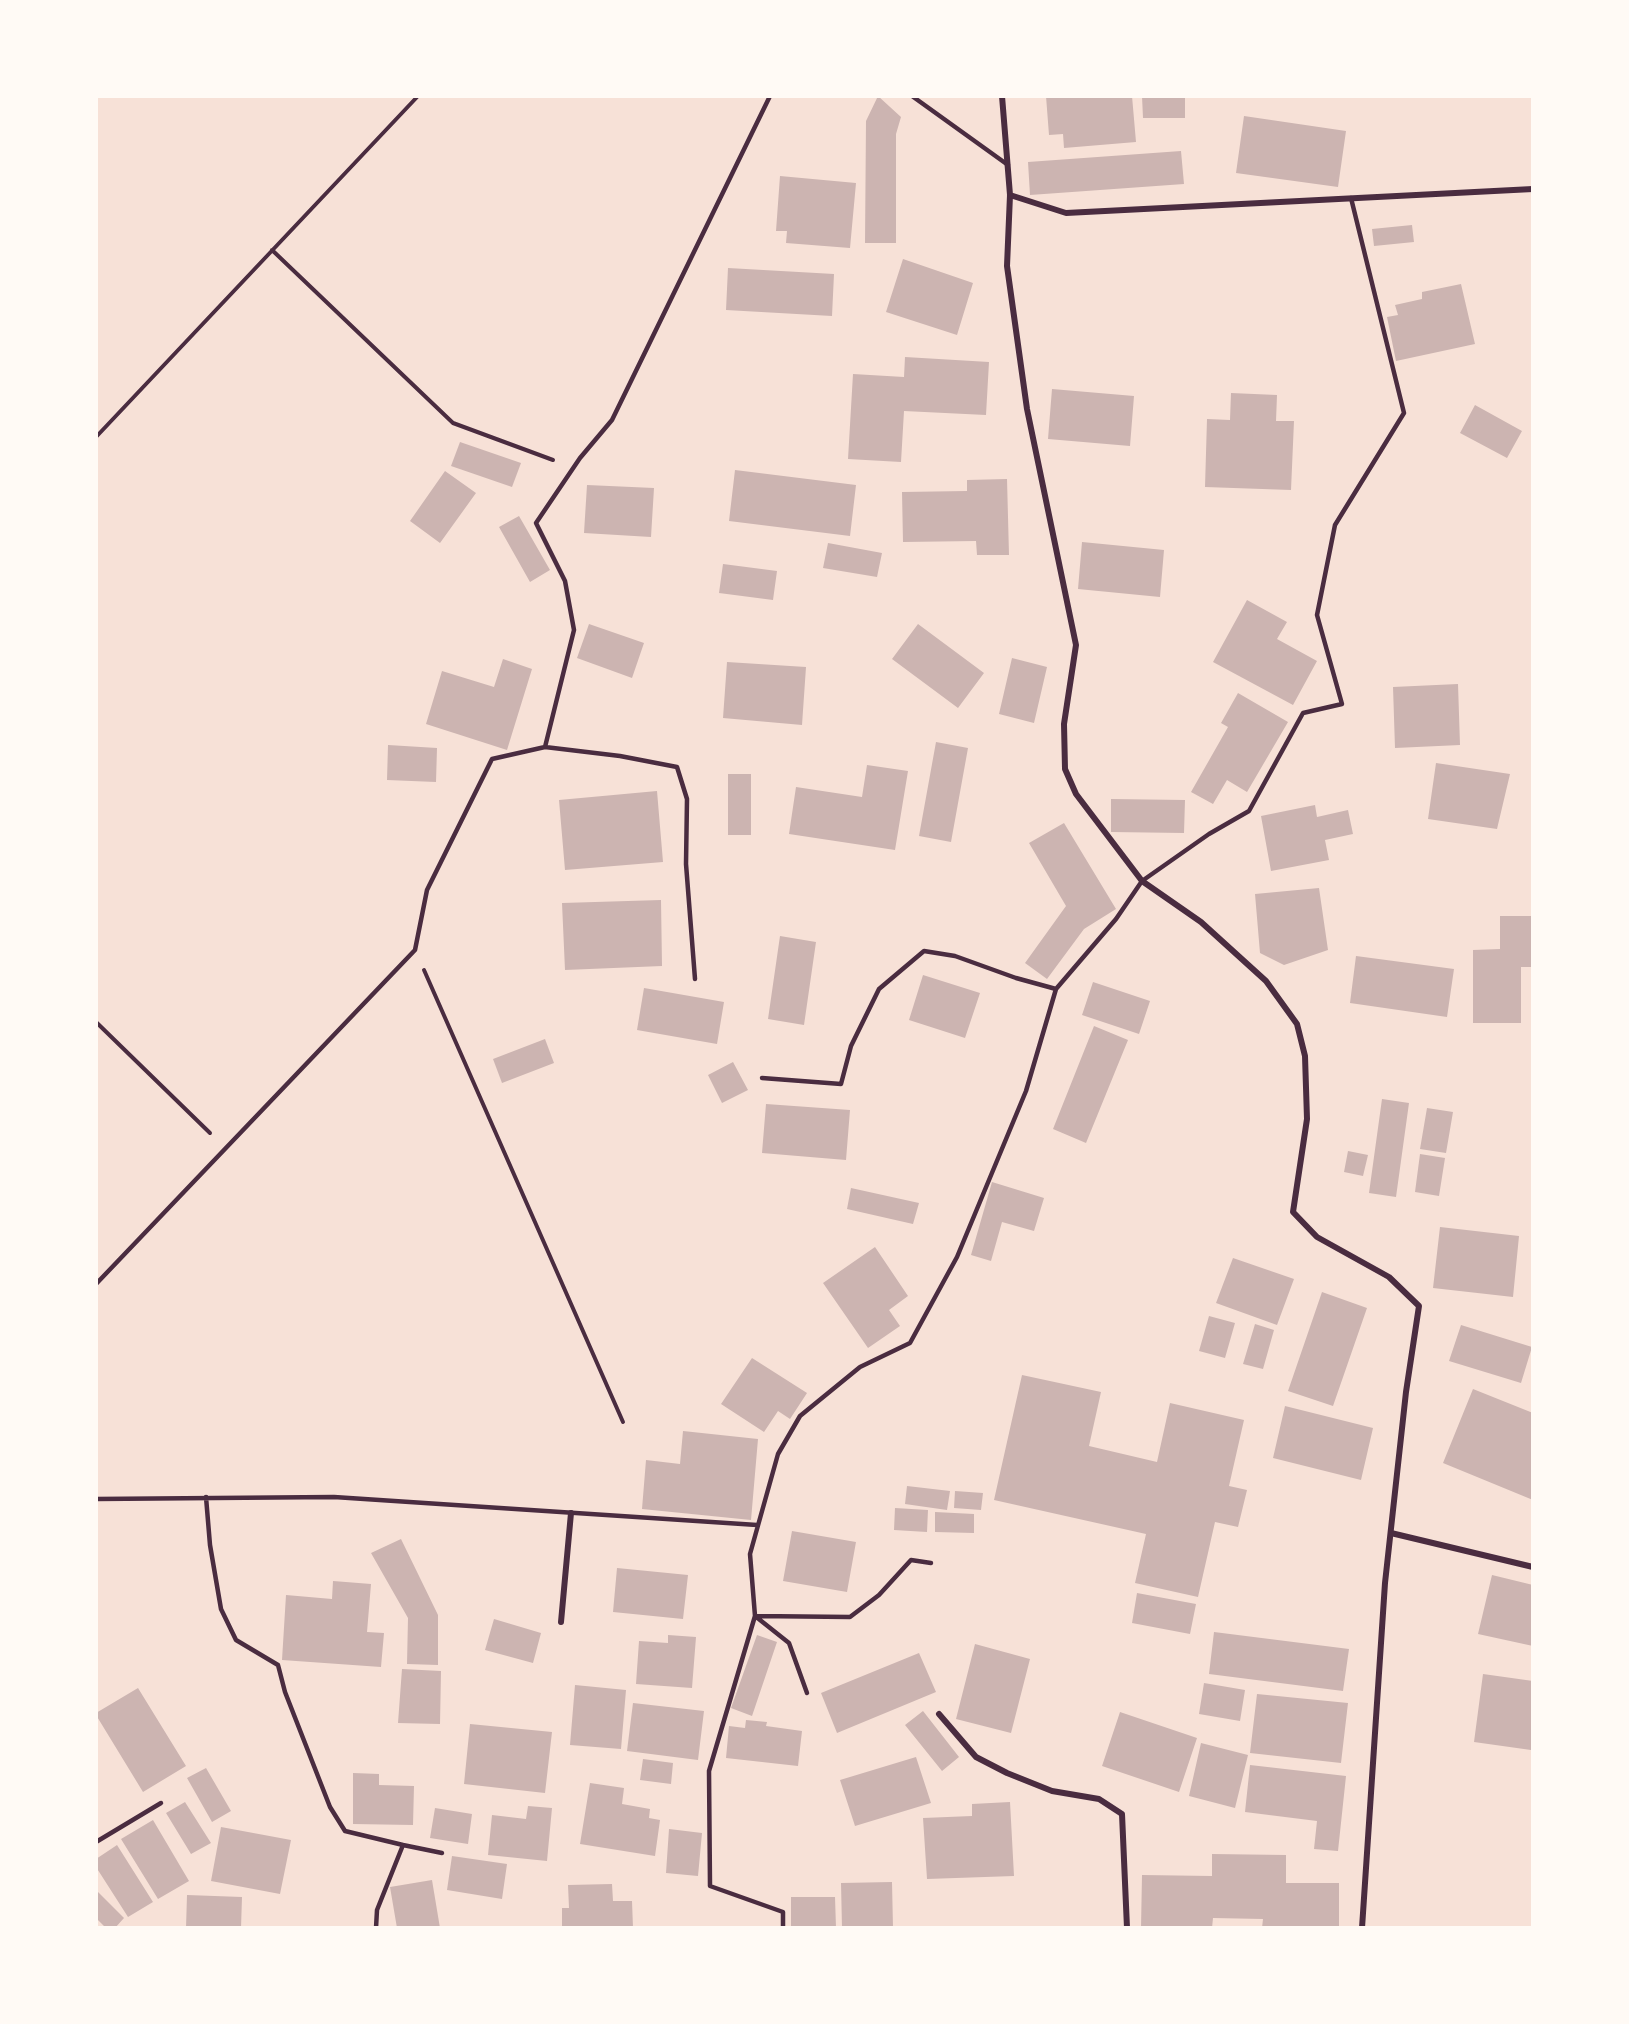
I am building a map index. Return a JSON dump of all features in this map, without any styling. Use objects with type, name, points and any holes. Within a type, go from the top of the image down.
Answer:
[{"type":"street","points":[[1002,96],[1010,195],[1006,266],[1024,387],[1076,645],[1064,724],[1065,770],[1076,794],[1142,881],[1201,922],[1250,966],[1266,981],[1297,1024],[1305,1056],[1307,1119],[1293,1212],[1317,1237],[1389,1277],[1419,1306],[1406,1392],[1385,1583],[1362,1928]]},
{"type":"street","points":[[1010,195],[1066,213],[1533,189]]},
{"type":"street","points":[[561,1622],[571,1513]]},
{"type":"street","points":[[1391,1533],[1533,1567]]},
{"type":"street","points":[[939,1714],[976,1757],[1007,1773],[1052,1791],[1099,1799],[1122,1814],[1127,1928]]},
{"type":"lane","points":[[545,747],[574,630],[566,581],[536,523],[574,468],[612,420],[770,96]]},
{"type":"lane","points":[[912,96],[1008,165]]},
{"type":"lane","points":[[783,1928],[783,1912],[710,1886],[709,1771],[755,1616],[750,1554],[778,1454],[800,1416],[860,1367],[910,1343],[957,1257],[1026,1091],[1056,988],[1116,919],[1142,881],[1209,834],[1249,810],[1303,713],[1342,704],[1317,615],[1335,525],[1404,413],[1352,198]]},
{"type":"lane","points":[[96,1284],[415,950],[427,890],[492,759],[545,747],[620,756],[677,767],[687,799],[686,864],[695,979]]},
{"type":"lane","points":[[762,1078],[841,1084],[851,1046],[879,989],[924,951],[955,956],[1016,978],[1056,988]]},
{"type":"lane","points":[[206,1497],[210,1545],[221,1609],[236,1640],[278,1665],[285,1692],[330,1807],[345,1831],[442,1853]]},
{"type":"lane","points":[[96,1499],[333,1497],[757,1525]]},
{"type":"lane","points":[[755,1616],[850,1617],[879,1595],[911,1560],[931,1563]]},
{"type":"lane","points":[[755,1616],[789,1642],[807,1693]]},
{"type":"lane","points":[[96,1842],[160,1803]]},
{"type":"lane","points":[[376,1928],[377,1910],[403,1845]]},
{"type":"path","points":[[96,437],[418,96]]},
{"type":"path","points":[[272,250],[453,423],[574,468]]},
{"type":"path","points":[[415,950],[623,1422]]},
{"type":"path","points":[[96,1022],[226,1148]]},
{"type":"building","points":[[878,96],[901,117],[896,134],[896,243],[865,243],[866,121]]},
{"type":"building","points":[[1046,96],[1132,96],[1136,142],[1064,148],[1063,134],[1049,135]]},
{"type":"building","points":[[1142,96],[1185,96],[1185,118],[1143,118]]},
{"type":"building","points":[[1244,116],[1346,131],[1338,187],[1236,173]]},
{"type":"building","points":[[1181,151],[1184,184],[1030,195],[1028,162]]},
{"type":"building","points":[[780,176],[856,183],[850,248],[786,243],[787,231],[776,231]]},
{"type":"building","points":[[1412,225],[1414,242],[1374,246],[1372,229]]},
{"type":"building","points":[[903,259],[973,283],[957,335],[886,312]]},
{"type":"building","points":[[728,268],[834,274],[832,316],[726,310]]},
{"type":"building","points":[[1461,284],[1475,344],[1396,361],[1387,317],[1398,315],[1395,305],[1422,299],[1422,292]]},
{"type":"building","points":[[905,357],[989,362],[986,415],[904,411],[901,462],[848,459],[853,374],[904,377]]},
{"type":"building","points":[[1052,389],[1134,396],[1130,446],[1048,439]]},
{"type":"building","points":[[1231,393],[1277,395],[1276,421],[1294,421],[1291,490],[1205,487],[1207,419],[1230,420]]},
{"type":"building","points":[[1475,405],[1522,431],[1507,458],[1460,433]]},
{"type":"building","points":[[460,442],[521,463],[512,487],[451,466]]},
{"type":"building","points":[[735,470],[856,485],[850,536],[729,521]]},
{"type":"building","points":[[445,471],[476,493],[440,543],[410,521]]},
{"type":"building","points":[[1007,479],[1009,555],[977,555],[976,541],[903,542],[902,492],[967,491],[967,480]]},
{"type":"building","points":[[587,485],[654,488],[651,537],[584,533]]},
{"type":"building","points":[[519,516],[550,570],[530,582],[499,527]]},
{"type":"building","points":[[1082,542],[1164,550],[1160,597],[1078,589]]},
{"type":"building","points":[[828,543],[882,553],[877,577],[823,568]]},
{"type":"building","points":[[723,564],[777,571],[773,600],[719,593]]},
{"type":"building","points":[[1247,600],[1287,622],[1277,639],[1317,661],[1293,705],[1213,662]]},
{"type":"building","points":[[589,624],[644,643],[632,678],[577,658]]},
{"type":"building","points":[[918,624],[984,673],[958,708],[892,659]]},
{"type":"building","points":[[1012,658],[1047,667],[1034,723],[999,714]]},
{"type":"building","points":[[503,659],[532,669],[507,750],[426,724],[442,671],[494,687]]},
{"type":"building","points":[[727,662],[806,667],[802,725],[723,718]]},
{"type":"building","points":[[1458,684],[1460,745],[1395,748],[1393,687]]},
{"type":"building","points":[[1238,693],[1288,722],[1247,792],[1227,780],[1213,804],[1191,792],[1228,727],[1221,723]]},
{"type":"building","points":[[936,742],[968,748],[951,842],[919,836]]},
{"type":"building","points":[[388,745],[437,748],[436,782],[387,780]]},
{"type":"building","points":[[1436,763],[1510,774],[1497,829],[1428,819]]},
{"type":"building","points":[[867,765],[908,771],[895,850],[789,834],[796,787],[862,797]]},
{"type":"building","points":[[728,774],[751,774],[751,835],[728,835]]},
{"type":"building","points":[[657,791],[663,862],[565,870],[559,800]]},
{"type":"building","points":[[1111,799],[1185,800],[1184,833],[1111,832]]},
{"type":"building","points":[[1315,805],[1317,817],[1348,810],[1353,834],[1325,840],[1329,860],[1271,871],[1261,816]]},
{"type":"building","points":[[1064,823],[1116,909],[1084,929],[1047,979],[1025,963],[1066,906],[1029,843]]},
{"type":"building","points":[[1319,888],[1328,950],[1284,965],[1260,953],[1255,894]]},
{"type":"building","points":[[661,900],[662,966],[565,970],[562,903]]},
{"type":"building","points":[[1500,916],[1533,916],[1533,967],[1521,967],[1521,1023],[1473,1023],[1473,950],[1500,949]]},
{"type":"building","points":[[780,936],[816,942],[804,1025],[768,1019]]},
{"type":"building","points":[[1356,956],[1454,969],[1447,1017],[1350,1003]]},
{"type":"building","points":[[923,975],[980,993],[965,1038],[909,1020]]},
{"type":"building","points":[[1093,982],[1150,1001],[1139,1034],[1082,1015]]},
{"type":"building","points":[[644,988],[724,1002],[717,1044],[637,1030]]},
{"type":"building","points":[[1094,1026],[1128,1040],[1086,1143],[1053,1129]]},
{"type":"building","points":[[545,1039],[554,1063],[502,1083],[493,1059]]},
{"type":"building","points":[[733,1062],[748,1090],[722,1103],[708,1075]]},
{"type":"building","points":[[1382,1099],[1409,1103],[1396,1197],[1369,1193]]},
{"type":"building","points":[[766,1104],[850,1110],[846,1160],[762,1153]]},
{"type":"building","points":[[1427,1108],[1453,1112],[1446,1153],[1420,1149]]},
{"type":"building","points":[[1348,1151],[1368,1155],[1363,1176],[1344,1172]]},
{"type":"building","points":[[1420,1154],[1445,1158],[1439,1196],[1415,1192]]},
{"type":"building","points":[[992,1182],[1044,1198],[1034,1231],[1002,1222],[991,1261],[971,1255]]},
{"type":"building","points":[[851,1188],[919,1203],[913,1224],[847,1209]]},
{"type":"building","points":[[1440,1227],[1519,1236],[1513,1297],[1433,1288]]},
{"type":"building","points":[[875,1247],[908,1296],[889,1310],[900,1326],[868,1348],[823,1283]]},
{"type":"building","points":[[1233,1258],[1294,1279],[1277,1325],[1216,1303]]},
{"type":"building","points":[[1322,1292],[1367,1308],[1333,1406],[1288,1391]]},
{"type":"building","points":[[1209,1316],[1235,1323],[1225,1358],[1199,1351]]},
{"type":"building","points":[[1255,1324],[1274,1330],[1263,1369],[1243,1364]]},
{"type":"building","points":[[1461,1325],[1532,1347],[1521,1383],[1449,1361]]},
{"type":"building","points":[[752,1358],[807,1393],[790,1419],[778,1411],[764,1432],[721,1404]]},
{"type":"building","points":[[1022,1375],[1101,1392],[1089,1446],[1157,1462],[1170,1403],[1244,1420],[1229,1486],[1247,1490],[1238,1527],[1215,1522],[1198,1597],[1135,1583],[1146,1534],[994,1500]]},
{"type":"building","points":[[1473,1389],[1533,1413],[1533,1500],[1443,1463]]},
{"type":"building","points":[[1285,1406],[1373,1428],[1361,1480],[1273,1458]]},
{"type":"building","points":[[683,1431],[758,1439],[751,1520],[642,1509],[646,1460],[680,1464]]},
{"type":"building","points":[[907,1486],[950,1491],[947,1510],[905,1504]]},
{"type":"building","points":[[955,1491],[983,1493],[981,1510],[954,1508]]},
{"type":"building","points":[[895,1508],[928,1510],[927,1532],[894,1530]]},
{"type":"building","points":[[935,1512],[974,1514],[974,1533],[935,1532]]},
{"type":"building","points":[[792,1531],[856,1542],[847,1592],[783,1581]]},
{"type":"building","points":[[401,1539],[438,1615],[438,1665],[407,1664],[408,1618],[371,1553]]},
{"type":"building","points":[[617,1568],[688,1575],[683,1619],[613,1612]]},
{"type":"building","points":[[1492,1575],[1533,1585],[1533,1646],[1478,1634]]},
{"type":"building","points":[[333,1581],[371,1584],[367,1632],[384,1633],[381,1667],[282,1660],[286,1595],[332,1599]]},
{"type":"building","points":[[1137,1593],[1196,1604],[1190,1634],[1132,1623]]},
{"type":"building","points":[[494,1619],[541,1633],[533,1663],[485,1650]]},
{"type":"building","points":[[1214,1632],[1349,1649],[1343,1691],[1209,1674]]},
{"type":"building","points":[[668,1635],[696,1637],[692,1688],[636,1684],[639,1641],[668,1643]]},
{"type":"building","points":[[757,1635],[777,1642],[752,1716],[731,1708]]},
{"type":"building","points":[[975,1644],[1030,1659],[1011,1733],[956,1719]]},
{"type":"building","points":[[919,1653],[936,1692],[837,1733],[821,1693]]},
{"type":"building","points":[[402,1669],[441,1671],[440,1724],[398,1723]]},
{"type":"building","points":[[1483,1674],[1533,1681],[1531,1750],[1474,1742]]},
{"type":"building","points":[[1204,1683],[1245,1690],[1240,1721],[1199,1714]]},
{"type":"building","points":[[575,1685],[626,1690],[621,1749],[570,1745]]},
{"type":"building","points":[[138,1688],[186,1766],[143,1792],[96,1715]]},
{"type":"building","points":[[1257,1694],[1348,1703],[1341,1763],[1250,1753]]},
{"type":"building","points":[[633,1703],[704,1711],[698,1760],[627,1751]]},
{"type":"building","points":[[923,1711],[959,1757],[942,1771],[905,1725]]},
{"type":"building","points":[[1120,1712],[1197,1738],[1179,1792],[1102,1766]]},
{"type":"building","points":[[746,1720],[767,1722],[766,1726],[802,1731],[798,1766],[726,1758],[729,1726],[745,1728]]},
{"type":"building","points":[[470,1724],[552,1732],[545,1793],[464,1784]]},
{"type":"building","points":[[1201,1743],[1248,1755],[1235,1808],[1189,1796]]},
{"type":"building","points":[[916,1757],[931,1803],[855,1826],[840,1780]]},
{"type":"building","points":[[643,1759],[673,1763],[671,1784],[640,1780]]},
{"type":"building","points":[[1250,1765],[1346,1776],[1338,1851],[1314,1849],[1317,1821],[1245,1812]]},
{"type":"building","points":[[206,1768],[231,1811],[212,1822],[187,1778]]},
{"type":"building","points":[[353,1773],[379,1774],[379,1785],[414,1786],[413,1825],[353,1824]]},
{"type":"building","points":[[590,1783],[624,1788],[622,1804],[650,1809],[649,1818],[660,1820],[655,1856],[580,1844]]},
{"type":"building","points":[[185,1802],[211,1843],[191,1854],[166,1813]]},
{"type":"building","points":[[1010,1802],[1014,1876],[927,1879],[923,1818],[972,1816],[972,1804]]},
{"type":"building","points":[[528,1806],[552,1808],[547,1861],[488,1855],[492,1815],[526,1819]]},
{"type":"building","points":[[435,1808],[472,1814],[468,1844],[430,1838]]},
{"type":"building","points":[[153,1820],[189,1881],[158,1899],[121,1839]]},
{"type":"building","points":[[221,1827],[291,1840],[280,1894],[211,1881]]},
{"type":"building","points":[[669,1829],[702,1833],[698,1876],[666,1873]]},
{"type":"building","points":[[117,1845],[153,1902],[128,1917],[96,1867],[96,1859]]},
{"type":"building","points":[[1212,1854],[1286,1855],[1286,1883],[1339,1883],[1339,1928],[1262,1928],[1263,1919],[1213,1918],[1212,1928],[1141,1928],[1142,1875],[1212,1876]]},
{"type":"building","points":[[452,1856],[507,1864],[502,1899],[447,1890]]},
{"type":"building","points":[[432,1880],[440,1928],[397,1928],[390,1887]]},
{"type":"building","points":[[892,1882],[893,1928],[842,1928],[841,1883]]},
{"type":"building","points":[[612,1884],[613,1901],[632,1901],[633,1928],[562,1928],[562,1908],[569,1908],[568,1885]]},
{"type":"building","points":[[96,1890],[124,1918],[115,1928],[106,1928],[96,1918]]},
{"type":"building","points":[[187,1895],[242,1897],[241,1928],[186,1928]]},
{"type":"building","points":[[791,1897],[835,1897],[836,1928],[791,1928]]}]
